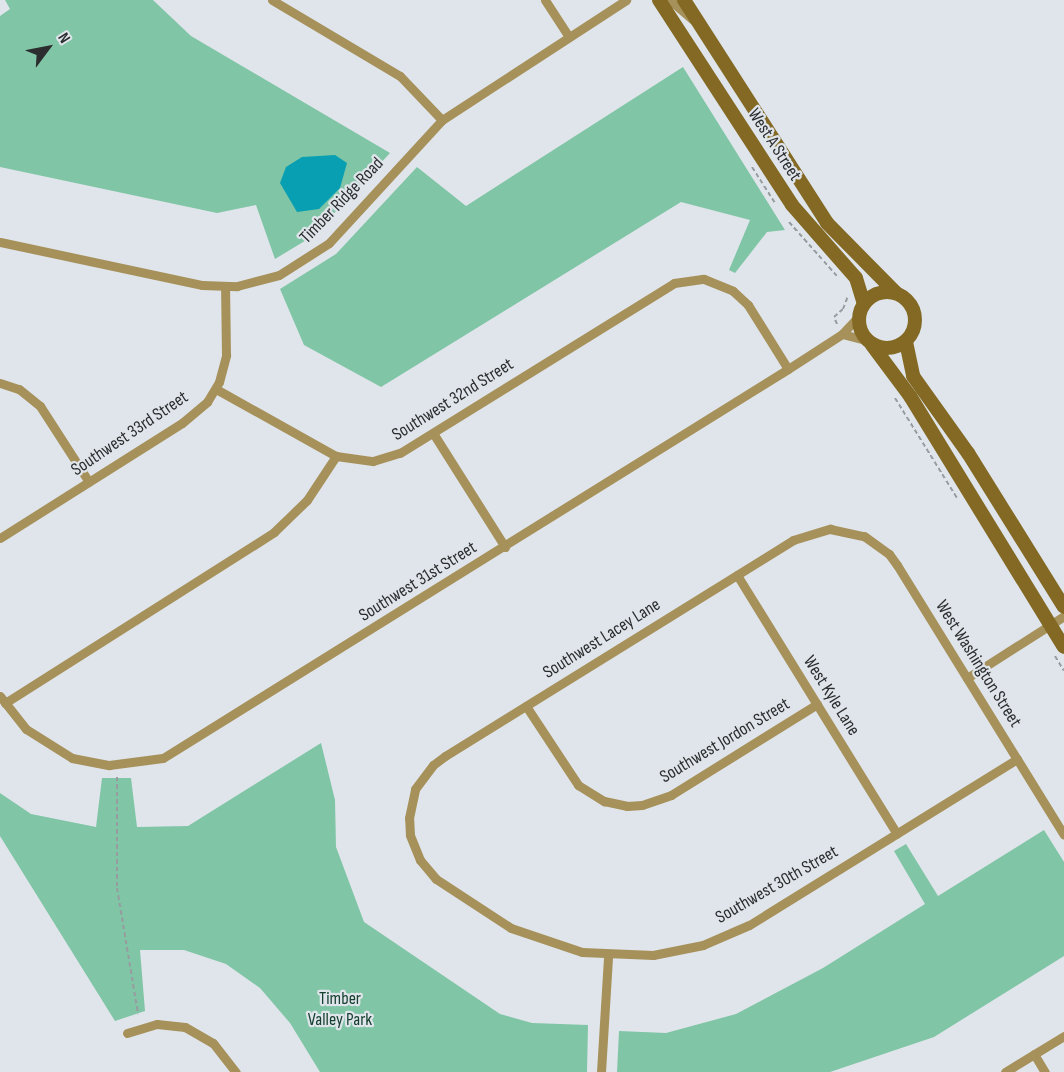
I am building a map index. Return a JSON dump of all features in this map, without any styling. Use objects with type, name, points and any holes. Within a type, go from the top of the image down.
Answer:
[{"type":"main road","name":"West A Street","points":[[659,0],[792,205],[856,278],[861,310]]},
{"type":"main road","name":"West A Street","points":[[684,0],[827,223],[896,294]]},
{"type":"main road","points":[[869,342],[890,349],[906,342],[912,334],[915,315],[905,298],[896,294],[878,294],[861,310],[869,342],[910,396],[1064,646]]},
{"type":"main road","points":[[906,342],[913,376],[968,453],[1064,608]]},
{"type":"street","points":[[272,0],[400,76],[442,120]]},
{"type":"street","points":[[545,0],[569,37]]},
{"type":"street","name":"Timber Ridge Road","points":[[0,242],[180,281],[225,286],[267,280],[314,256],[442,120],[626,0]]},
{"type":"street","points":[[670,0],[700,25]]},
{"type":"street","name":"Southwest 32nd Street","points":[[216,389],[336,456],[361,462],[387,459],[433,433],[674,283],[704,279],[727,287],[747,305],[788,369]]},
{"type":"street","name":"Southwest 33rd Street","points":[[0,538],[196,413],[216,389],[226,355],[225,286]]},
{"type":"street","name":"Southwest 31st Street","points":[[2,699],[41,741],[72,758],[109,765],[163,758],[788,369],[842,334],[861,310]]},
{"type":"street","points":[[842,334],[869,342]]},
{"type":"street","points":[[0,383],[19,389],[40,406],[89,482]]},
{"type":"street","points":[[433,433],[505,547]]},
{"type":"street","points":[[2,699],[274,532],[307,501],[336,456]]},
{"type":"street","name":"Southwest Lacey Lane","points":[[409,818],[415,789],[433,765],[801,536],[822,530],[845,530]]},
{"type":"street","name":"West Washington Street","points":[[845,530],[864,536],[889,554],[1064,835]]},
{"type":"street","name":"West Kyle Lane","points":[[737,575],[897,834]]},
{"type":"street","points":[[967,678],[1064,616]]},
{"type":"street","name":"Southwest Jordon Street","points":[[526,706],[578,785],[613,804],[642,805],[671,795],[817,705]]},
{"type":"street","name":"Southwest 30th Street","points":[[409,818],[413,846],[426,868],[474,905],[534,939],[608,956],[678,951],[726,936],[1017,759]]},
{"type":"street","points":[[601,1072],[608,956]]},
{"type":"street","points":[[127,1033],[157,1024],[186,1027],[213,1043],[236,1072]]},
{"type":"street","points":[[1005,1072],[1064,1036]]},
{"type":"street","points":[[1034,1054],[1045,1072]]},
{"type":"path","points":[[117,777],[117,888],[138,1014]]},
{"type":"green space","points":[[5,0],[153,0],[191,36],[390,153],[313,236],[275,259],[256,205],[217,213],[0,167],[0,16],[10,9]]},
{"type":"green space","points":[[683,67],[785,230],[767,232],[735,273],[729,270],[750,220],[681,202],[381,387],[304,345],[280,289],[336,254],[417,167],[466,206]]},
{"type":"green space","name":"Timber Valley Park","points":[[321,743],[335,800],[336,847],[364,922],[500,1014],[532,1023],[588,1025],[587,1072],[320,1072],[290,1023],[260,988],[226,964],[184,950],[140,950],[145,1011],[115,1021],[0,836],[0,793],[31,814],[96,827],[102,778],[131,778],[137,827],[188,826]]},
{"type":"green space","points":[[1044,830],[1064,862],[1064,956],[934,1037],[830,1072],[617,1072],[619,1031],[666,1033],[736,1014],[823,968],[925,904],[894,851],[906,844],[938,896]]},
{"type":"water","points":[[335,155],[347,163],[340,188],[319,209],[297,212],[280,183],[286,167],[302,157]]}]
